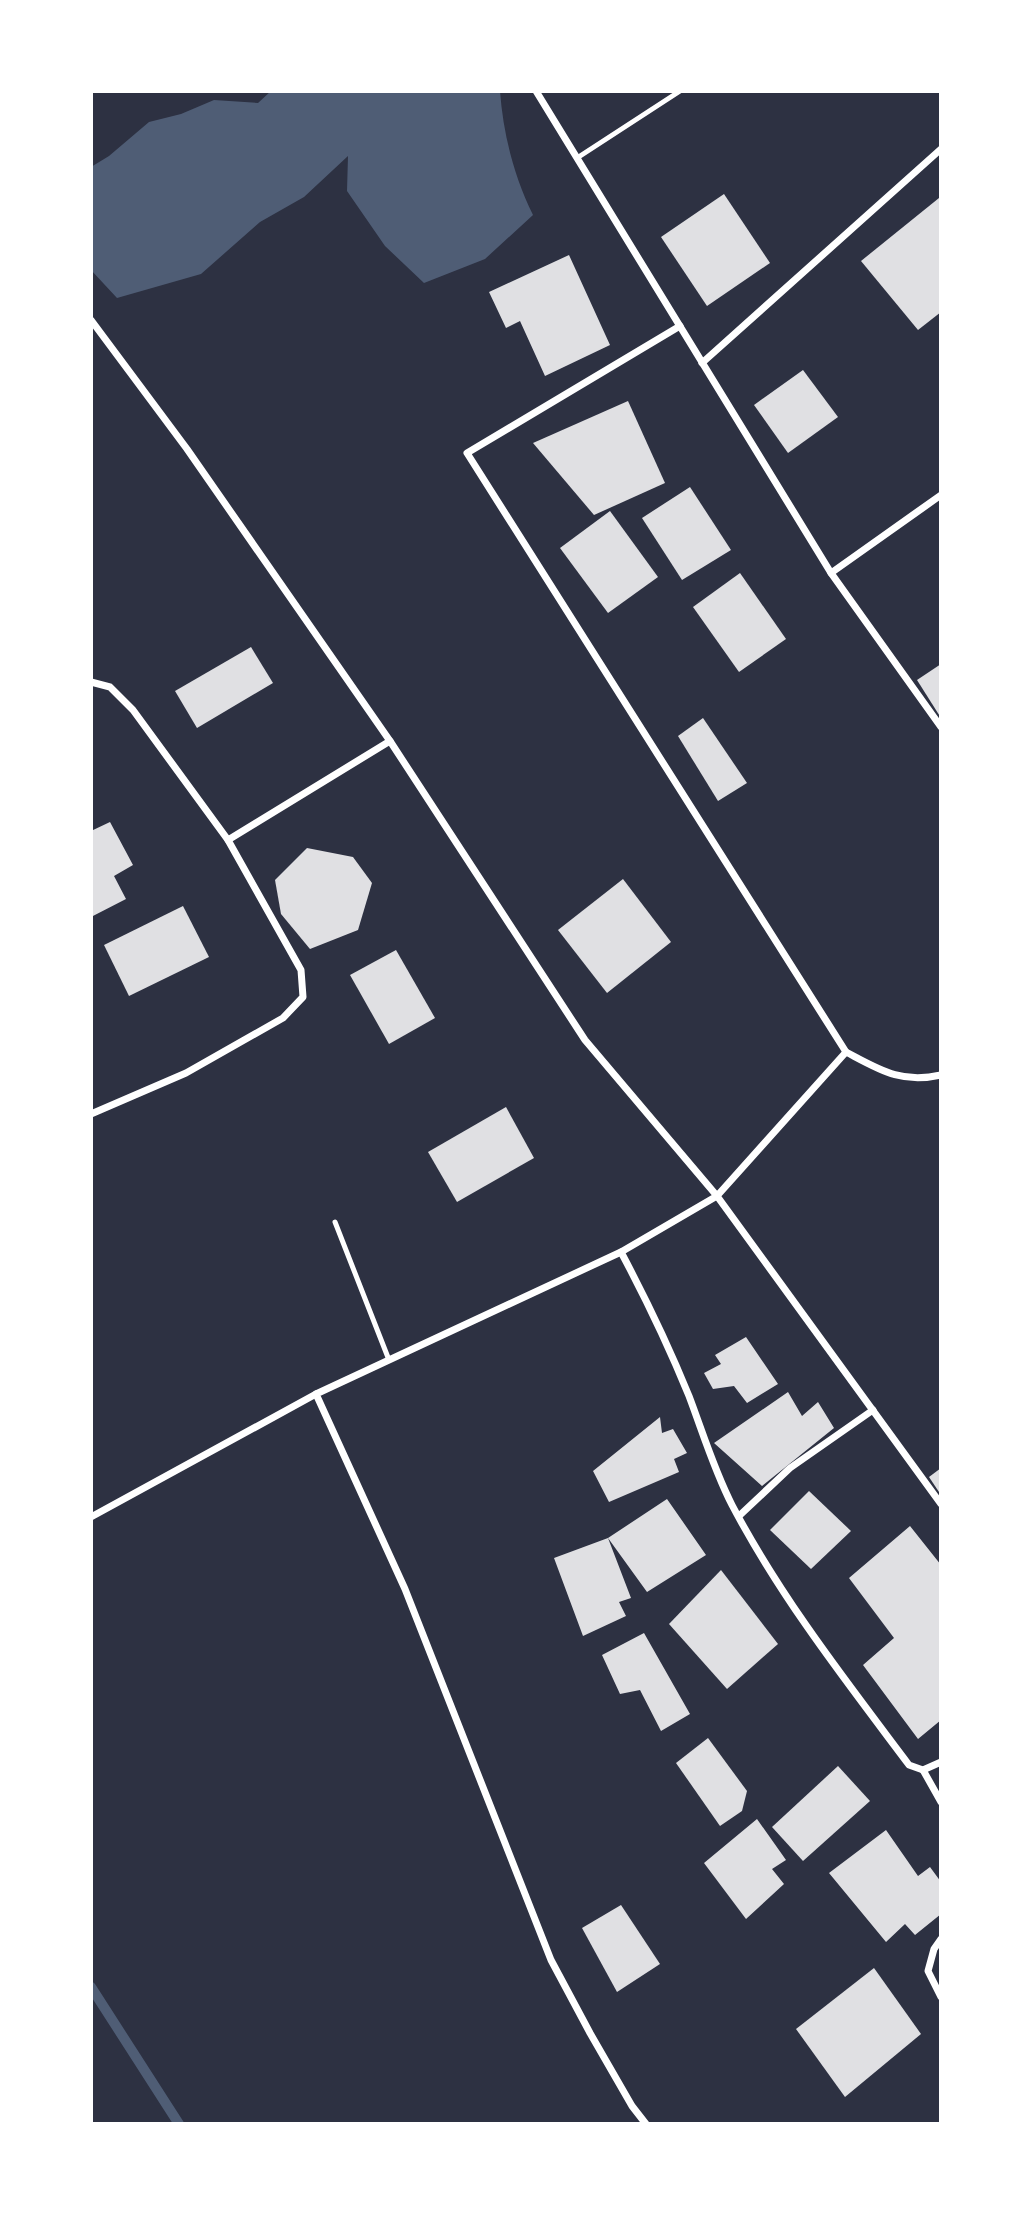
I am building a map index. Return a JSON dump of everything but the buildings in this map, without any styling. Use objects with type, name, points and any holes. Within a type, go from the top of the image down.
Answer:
[{"type":"street","points":[[536,91],[831,573],[941,727]]},
{"type":"street","points":[[702,363],[941,149]]},
{"type":"street","points":[[91,320],[187,449],[390,741],[585,1040],[717,1196],[941,1504]]},
{"type":"street","points":[[680,326],[467,453],[846,1052],[887,1075],[927,1078],[941,1075]]},
{"type":"street","points":[[831,573],[941,495]]},
{"type":"street","points":[[91,682],[110,687],[133,710],[228,840],[301,971],[303,997],[283,1018],[186,1073],[91,1114]]},
{"type":"street","points":[[228,840],[390,741]]},
{"type":"street","points":[[91,1517],[316,1394],[621,1252],[717,1196],[846,1052]]},
{"type":"street","points":[[621,1252],[648,1303],[688,1396],[708,1451],[738,1516],[803,1623],[909,1765],[923,1770],[941,1802]]},
{"type":"street","points":[[316,1394],[405,1589],[551,1960],[632,2106],[646,2124]]},
{"type":"street","points":[[738,1516],[790,1468],[873,1410]]},
{"type":"street","points":[[923,1770],[941,1762]]},
{"type":"street","points":[[941,1939],[934,1949],[928,1972],[941,1997]]},
{"type":"lane","points":[[577,158],[680,91]]},
{"type":"lane","points":[[335,1222],[389,1360]]},
{"type":"water","points":[[271,91],[500,91],[510,154],[533,215],[485,259],[424,283],[385,246],[347,191],[348,156],[304,197],[260,222],[201,274],[117,298],[91,270],[91,167],[109,156],[149,122],[181,114],[214,100],[258,103]]},
{"type":"waterway","points":[[91,1987],[179,2124]]}]
